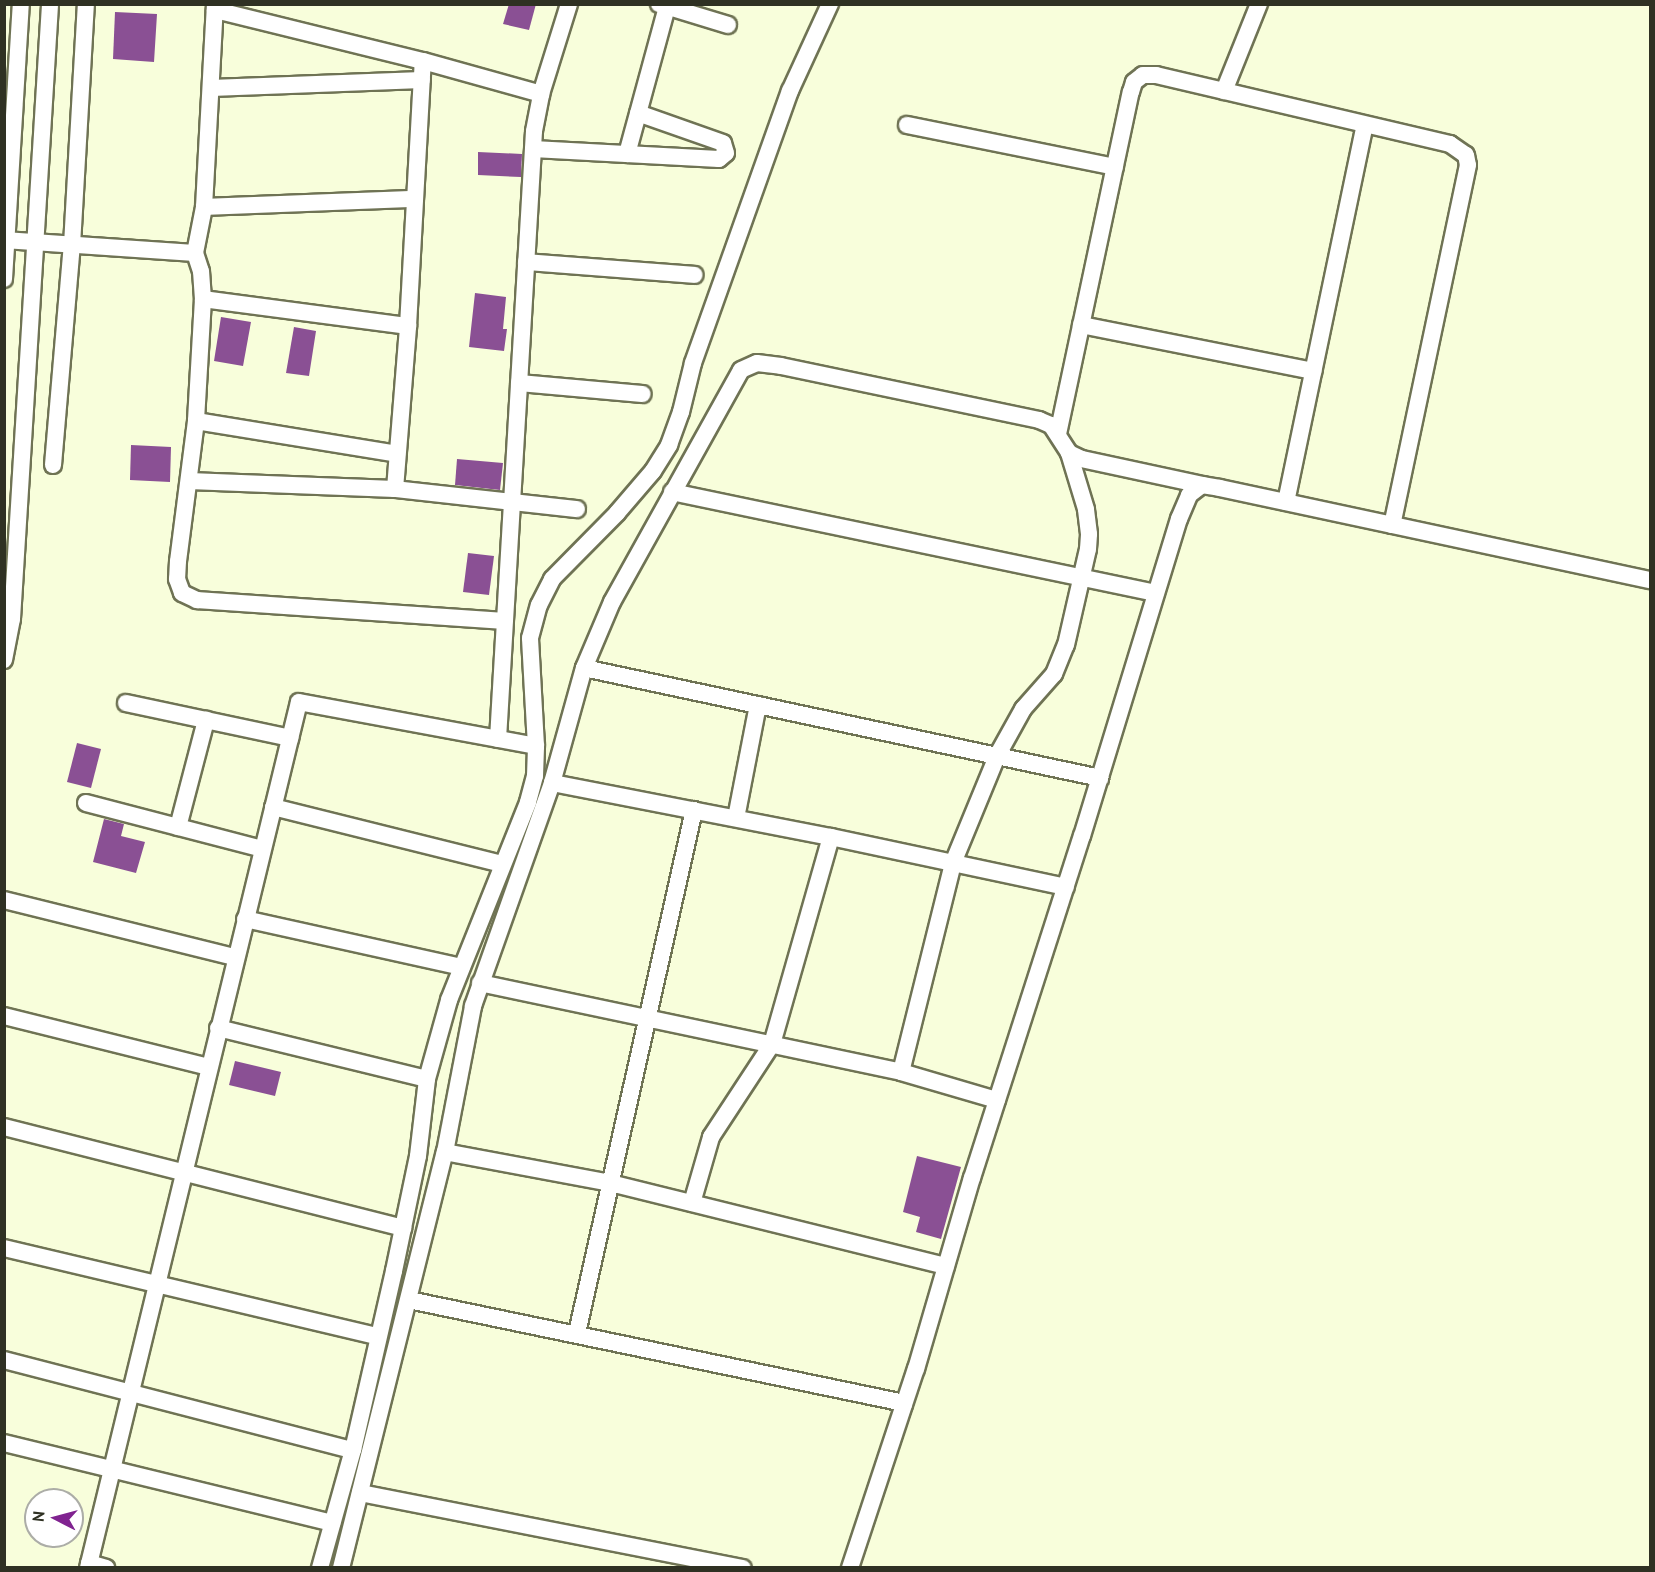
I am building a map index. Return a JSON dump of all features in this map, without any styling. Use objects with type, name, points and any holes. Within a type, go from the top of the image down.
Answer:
[{"type":"street","points":[[4,279],[21,4]]},
{"type":"street","points":[[4,660],[12,619],[50,4]]},
{"type":"street","points":[[53,465],[72,245],[86,4]]},
{"type":"street","points":[[498,739],[532,149],[542,94],[569,4]]},
{"type":"street","points":[[320,1568],[353,1450],[403,1228],[418,1156],[427,1079],[449,1000],[501,864],[528,802],[535,776],[536,746],[530,638],[538,605],[552,579],[617,513],[653,471],[669,445],[681,412],[693,363],[790,90],[830,4]]},
{"type":"street","points":[[1224,91],[1259,4]]},
{"type":"street","points":[[627,154],[663,6],[728,25]]},
{"type":"street","points":[[504,621],[196,600],[182,593],[177,579],[196,421],[203,299],[201,271],[195,253],[204,207],[215,8],[542,94]]},
{"type":"street","points":[[395,489],[408,326],[423,61]]},
{"type":"street","points":[[1058,434],[1131,92],[1134,82],[1143,75],[1156,75],[1450,144],[1466,156],[1468,165],[1392,525]]},
{"type":"street","points":[[211,88],[422,80]]},
{"type":"street","points":[[532,149],[719,159],[726,153],[723,143],[638,113]]},
{"type":"street","points":[[907,125],[1115,167]]},
{"type":"street","points":[[1286,502],[1365,125]]},
{"type":"street","points":[[204,207],[415,199]]},
{"type":"street","points":[[6,240],[195,253]]},
{"type":"street","points":[[526,262],[695,275]]},
{"type":"street","points":[[203,299],[408,326]]},
{"type":"street","points":[[1081,326],[1313,371]]},
{"type":"street","points":[[341,1568],[445,1152],[467,1029],[480,983],[552,783],[584,668],[612,602],[730,385],[741,370],[758,363],[1039,420],[1051,425],[1069,453],[1089,521],[1088,549],[1061,661],[1044,687],[1023,710],[997,756],[953,863],[901,1072]]},
{"type":"street","points":[[519,383],[643,394]]},
{"type":"street","points":[[196,421],[398,454]]},
{"type":"street","points":[[1069,453],[1082,459],[1650,580]]},
{"type":"street","points":[[189,481],[395,489],[577,509]]},
{"type":"street","points":[[850,1568],[904,1403],[1182,511],[1189,495],[1202,485]]},
{"type":"street","points":[[672,492],[1156,593]]},
{"type":"street","points":[[584,668],[1100,778]]},
{"type":"street","points":[[106,1568],[88,1565],[299,702],[536,746]]},
{"type":"street","points":[[126,703],[290,738]]},
{"type":"street","points":[[736,818],[758,705]]},
{"type":"street","points":[[178,827],[206,720]]},
{"type":"street","points":[[552,783],[831,837],[1066,887]]},
{"type":"street","points":[[86,803],[262,849]]},
{"type":"street","points":[[273,807],[501,864]]},
{"type":"street","points":[[577,1333],[694,810]]},
{"type":"street","points":[[692,1203],[711,1137],[772,1044],[831,837]]},
{"type":"street","points":[[4,900],[235,957]]},
{"type":"street","points":[[245,919],[462,967]]},
{"type":"street","points":[[480,983],[901,1072],[997,1100]]},
{"type":"street","points":[[4,1016],[208,1067]]},
{"type":"street","points":[[218,1028],[427,1079]]},
{"type":"street","points":[[4,1127],[403,1228]]},
{"type":"street","points":[[445,1152],[610,1183],[946,1266]]},
{"type":"street","points":[[4,1248],[377,1336]]},
{"type":"street","points":[[409,1300],[577,1333],[904,1403]]},
{"type":"street","points":[[4,1360],[353,1450]]},
{"type":"street","points":[[4,1443],[332,1523]]},
{"type":"street","points":[[360,1493],[743,1568]]},
{"type":"building","points":[[509,4],[536,4],[529,30],[503,24]]},
{"type":"building","points":[[115,12],[157,14],[154,62],[113,59]]},
{"type":"building","points":[[478,152],[522,154],[521,177],[478,175]]},
{"type":"building","points":[[475,293],[506,297],[503,329],[507,329],[504,351],[469,347]]},
{"type":"building","points":[[221,317],[251,322],[243,366],[214,361]]},
{"type":"building","points":[[294,327],[316,331],[309,376],[286,373]]},
{"type":"building","points":[[131,445],[171,447],[170,482],[130,480]]},
{"type":"building","points":[[457,459],[503,463],[500,490],[455,485]]},
{"type":"building","points":[[468,553],[494,556],[489,595],[463,592]]},
{"type":"building","points":[[77,743],[101,749],[91,788],[67,782]]},
{"type":"building","points":[[104,819],[124,824],[121,836],[145,842],[136,873],[93,862]]},
{"type":"building","points":[[235,1061],[281,1072],[275,1096],[229,1085]]},
{"type":"building","points":[[917,1156],[961,1167],[941,1239],[916,1232],[920,1217],[903,1212]]}]
